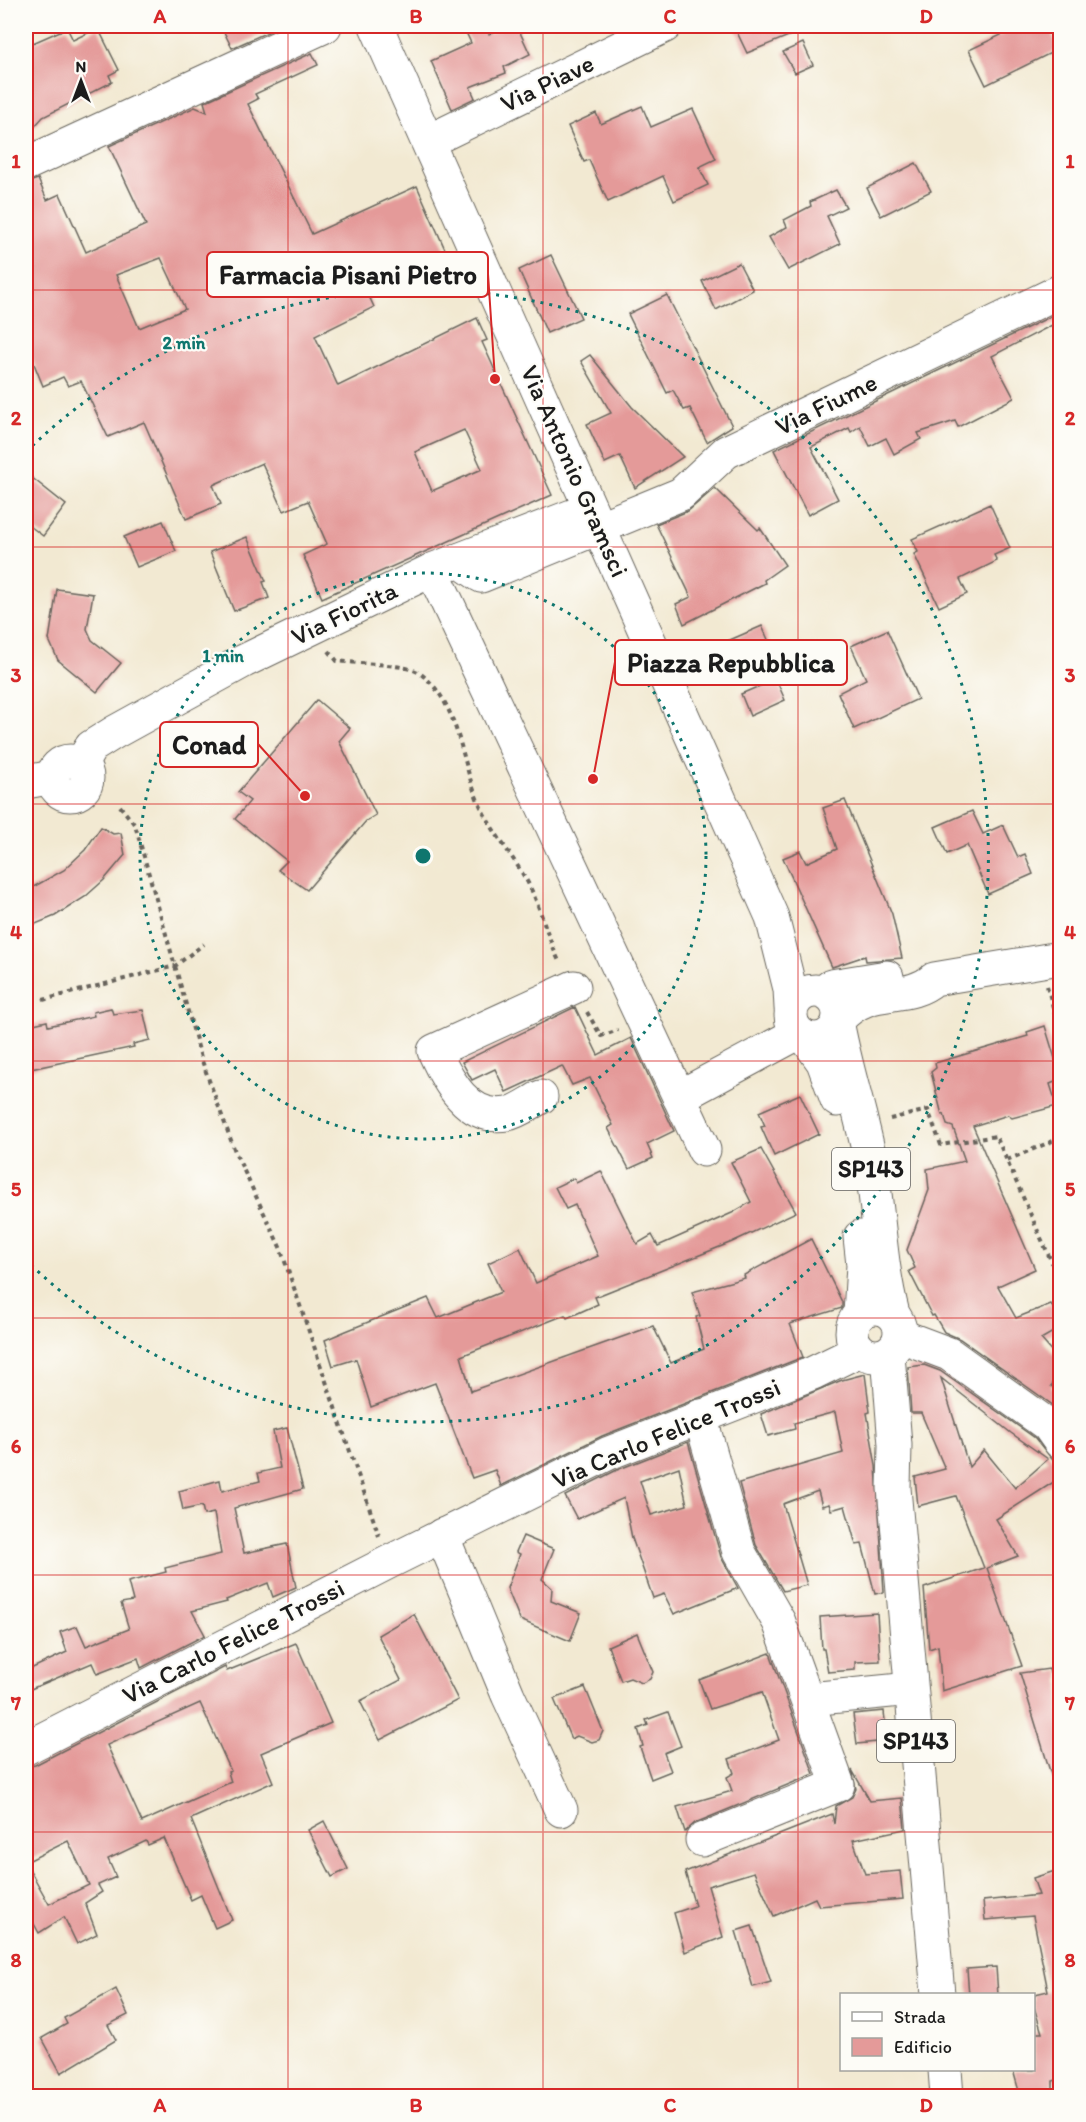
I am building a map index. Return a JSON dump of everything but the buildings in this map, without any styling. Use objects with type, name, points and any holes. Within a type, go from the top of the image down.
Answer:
[{"type":"street","points":[[26,164],[325,26]]},
{"type":"street","name":"Via Antonio Gramsci","points":[[376,26],[772,916],[798,1027],[823,1062],[845,1124],[859,1215],[863,1265],[860,1314],[873,1308],[882,1342]]},
{"type":"street","name":"Via Piave","points":[[429,141],[665,26]]},
{"type":"street","name":"Via Fiume","points":[[595,519],[681,494],[726,452],[1060,291]]},
{"type":"street","name":"Via Fiorita","points":[[53,774],[115,732],[244,661],[445,565],[595,519]]},
{"type":"street","points":[[445,565],[640,1016],[704,1150]]},
{"type":"street","name":"Via Antonio Gramsci","points":[[772,916],[797,949],[830,1007],[863,1125],[871,1167],[882,1264],[882,1342]]},
{"type":"street","points":[[798,1027],[815,1040],[826,1037],[831,986],[921,972],[934,979],[1050,960]]},
{"type":"street","points":[[541,1097],[507,1114],[481,1112],[460,1097],[446,1077],[434,1051],[574,987]]},
{"type":"street","points":[[798,1027],[798,997],[810,991],[830,1007]]},
{"type":"street","points":[[679,1097],[798,1027]]},
{"type":"street","points":[[882,1342],[949,1354],[1048,1425],[1060,1442]]},
{"type":"street","name":"Via Carlo Felice Trossi","points":[[26,1748],[442,1535],[609,1453],[813,1373],[882,1342]]},
{"type":"street","name":"SP143","points":[[882,1342],[882,1446],[894,1488],[938,1993]]},
{"type":"street","points":[[700,1416],[739,1552],[779,1622],[809,1699],[838,1785],[702,1840]]},
{"type":"street","points":[[442,1535],[508,1695],[561,1810]]},
{"type":"street","points":[[809,1699],[911,1689]]},
{"type":"street","points":[[945,2071],[947,2097]]},
{"type":"path","points":[[314,627],[337,661],[373,666],[407,666],[421,674],[437,690],[459,736],[469,781],[479,804],[493,832],[528,883],[549,943],[601,1036],[640,1016]]},
{"type":"path","points":[[120,806],[135,825],[202,1061],[236,1154],[280,1247],[389,1562]]},
{"type":"path","points":[[43,1000],[175,966],[204,944]]},
{"type":"path","points":[[1050,960],[1060,1032]]},
{"type":"path","points":[[863,1125],[928,1110],[941,1145],[996,1136],[1060,1281]]},
{"type":"path","points":[[1007,1160],[1060,1138]]},
{"type":"place","name":"Farmacia Pisani Pietro","points":[[495,379]]},
{"type":"place","name":"Piazza Repubblica","points":[[593,779]]},
{"type":"place","name":"Conad","points":[[305,796]]}]
